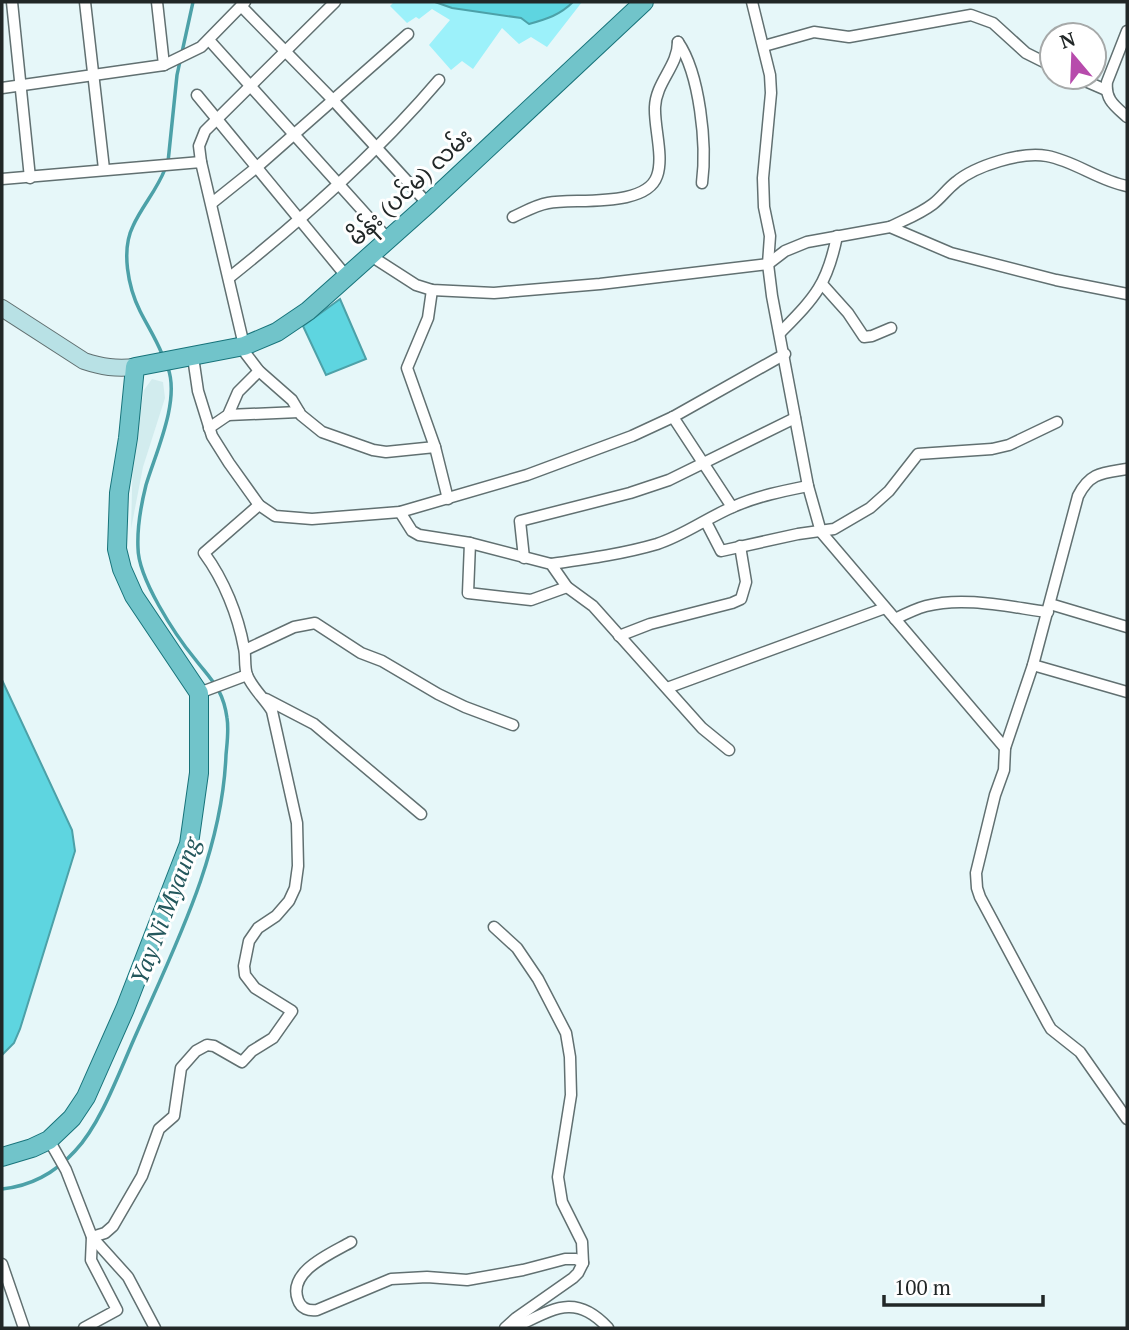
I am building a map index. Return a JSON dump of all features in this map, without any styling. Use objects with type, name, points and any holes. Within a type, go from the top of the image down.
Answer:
[{"type":"main road","name":"မိန်း (ပင်မ) လမ်း","points":[[144,366],[244,346],[277,332],[307,311],[371,257],[644,2]]},
{"type":"main road","points":[[2,307],[84,361],[117,369],[144,366],[119,493],[117,549],[122,569],[134,596],[206,690],[189,844],[96,1077],[72,1118],[49,1140],[2,1157]]},
{"type":"street","points":[[12,2],[30,178]]},
{"type":"street","points":[[85,2],[104,169]]},
{"type":"street","points":[[157,2],[169,63]]},
{"type":"street","points":[[335,2],[205,131],[199,146],[201,162],[246,354],[259,371],[292,400],[299,412],[322,432],[386,452],[435,447]]},
{"type":"street","points":[[752,2],[770,75],[771,93],[762,178],[771,249],[768,264],[808,486],[821,532],[1004,748]]},
{"type":"street","points":[[2,88],[169,63],[191,53],[208,40],[243,4],[428,204]]},
{"type":"street","points":[[764,46],[814,32],[849,37],[971,15],[993,23],[1026,53],[1038,59]]},
{"type":"street","points":[[1108,84],[1127,31]]},
{"type":"street","points":[[212,203],[257,167],[408,34]]},
{"type":"street","points":[[208,40],[295,133],[389,240]]},
{"type":"street","points":[[513,217],[545,204],[631,196],[646,190],[653,183],[658,175],[659,164],[655,104],[662,80],[675,60],[678,42],[683,49],[696,90],[702,123],[702,183]]},
{"type":"street","points":[[230,277],[301,220],[339,185],[377,149],[439,80]]},
{"type":"street","points":[[1106,91],[1111,102],[1127,117]]},
{"type":"street","points":[[197,95],[347,278]]},
{"type":"street","points":[[371,257],[416,285],[432,290],[494,293],[600,284],[768,264],[796,246],[890,227],[935,203],[957,180],[974,170],[1035,155],[1074,165],[1110,183],[1127,186]]},
{"type":"street","points":[[2,179],[201,162]]},
{"type":"street","points":[[890,227],[951,253],[1056,280],[1127,294]]},
{"type":"street","points":[[779,333],[811,301],[822,284],[837,236]]},
{"type":"street","points":[[822,284],[849,313],[864,337],[880,334],[891,328]]},
{"type":"street","points":[[432,290],[423,335],[407,368],[435,447],[448,499]]},
{"type":"street","points":[[187,358],[216,445],[259,505],[275,516],[312,519],[400,512],[527,475],[632,436],[673,417],[785,354]]},
{"type":"street","points":[[228,415],[238,392],[259,371]]},
{"type":"street","points":[[209,428],[228,415],[299,412]]},
{"type":"street","points":[[673,417],[732,507]]},
{"type":"street","points":[[524,558],[520,521],[630,494],[669,480],[795,418]]},
{"type":"street","points":[[706,522],[721,551],[834,529],[870,508],[889,491],[918,454],[992,449],[1009,445],[1057,422]]},
{"type":"street","points":[[1127,469],[1097,475],[1084,484],[1078,496],[1033,665],[1004,748],[1004,770],[975,878],[977,888],[1051,1029],[1080,1052],[1127,1119]]},
{"type":"street","points":[[400,512],[412,531],[419,535],[470,543],[551,564],[657,544],[732,507],[765,495],[808,486]]},
{"type":"street","points":[[92,1237],[105,1233],[113,1226],[142,1176],[159,1129],[174,1116],[181,1068],[196,1051],[207,1045],[214,1046],[242,1062],[252,1051],[273,1038],[292,1011],[255,988],[245,975],[244,966],[249,941],[258,928],[276,916],[289,901],[295,888],[298,866],[297,823],[272,711],[247,675],[245,650],[227,594],[218,573],[204,553],[259,505]]},
{"type":"street","points":[[470,543],[468,593],[531,600],[567,587]]},
{"type":"street","points":[[619,636],[650,624],[741,599],[746,582],[740,546]]},
{"type":"street","points":[[551,564],[567,587],[593,607],[702,728],[729,750]]},
{"type":"street","points":[[895,619],[924,606],[974,604],[1049,608],[1127,628]]},
{"type":"street","points":[[667,688],[885,608]]},
{"type":"street","points":[[245,650],[294,627],[315,623],[361,653],[382,661],[438,694],[513,725]]},
{"type":"street","points":[[1033,665],[1127,692]]},
{"type":"street","points":[[206,690],[247,675]]},
{"type":"street","points":[[265,699],[314,724],[421,814]]},
{"type":"street","points":[[494,927],[524,958],[566,1033],[572,1095],[558,1177],[562,1202],[582,1242],[583,1263],[573,1278],[505,1328]]},
{"type":"street","points":[[49,1140],[66,1170],[92,1237],[128,1277],[155,1328]]},
{"type":"street","points":[[85,1328],[117,1310],[91,1260],[92,1237]]},
{"type":"street","points":[[351,1242],[320,1260],[299,1279],[298,1301],[304,1308],[317,1310],[391,1279],[427,1277],[467,1280],[565,1259],[576,1259],[583,1263]]},
{"type":"street","points":[[2,1264],[24,1328]]},
{"type":"street","points":[[513,1328],[567,1306],[585,1309],[608,1328]]},
{"type":"shaded area","points":[[394,2],[435,2],[452,8],[521,18],[529,24],[565,10],[573,2],[582,2],[547,47],[531,37],[519,44],[502,28],[473,69],[462,61],[451,70],[429,45],[450,20],[432,9],[419,19],[416,17],[407,23],[390,6]]},
{"type":"shaded area","points":[[435,2],[573,2],[553,16],[529,24],[521,18],[452,8]]},
{"type":"shaded area","points":[[340,299],[366,359],[326,375],[303,326]]},
{"type":"shaded area","points":[[152,379],[163,382],[165,398],[143,467],[131,529],[133,452],[144,390]]},
{"type":"shaded area","points":[[2,680],[72,830],[75,851],[20,1029],[14,1043],[2,1055]]},
{"type":"waterway","name":"Yay Ni Myaung","points":[[168,162],[177,75],[193,2]]},
{"type":"waterway","name":"Yay Ni Myaung","points":[[162,354],[136,301],[129,280],[127,246],[133,226],[165,169]]},
{"type":"waterway","name":"Yay Ni Myaung","points":[[2,1189],[23,1185],[51,1172],[75,1151],[93,1127],[180,936],[216,829],[223,792],[228,723],[223,700],[159,606],[144,575],[138,548],[144,493],[169,411],[171,381],[168,368]]}]
